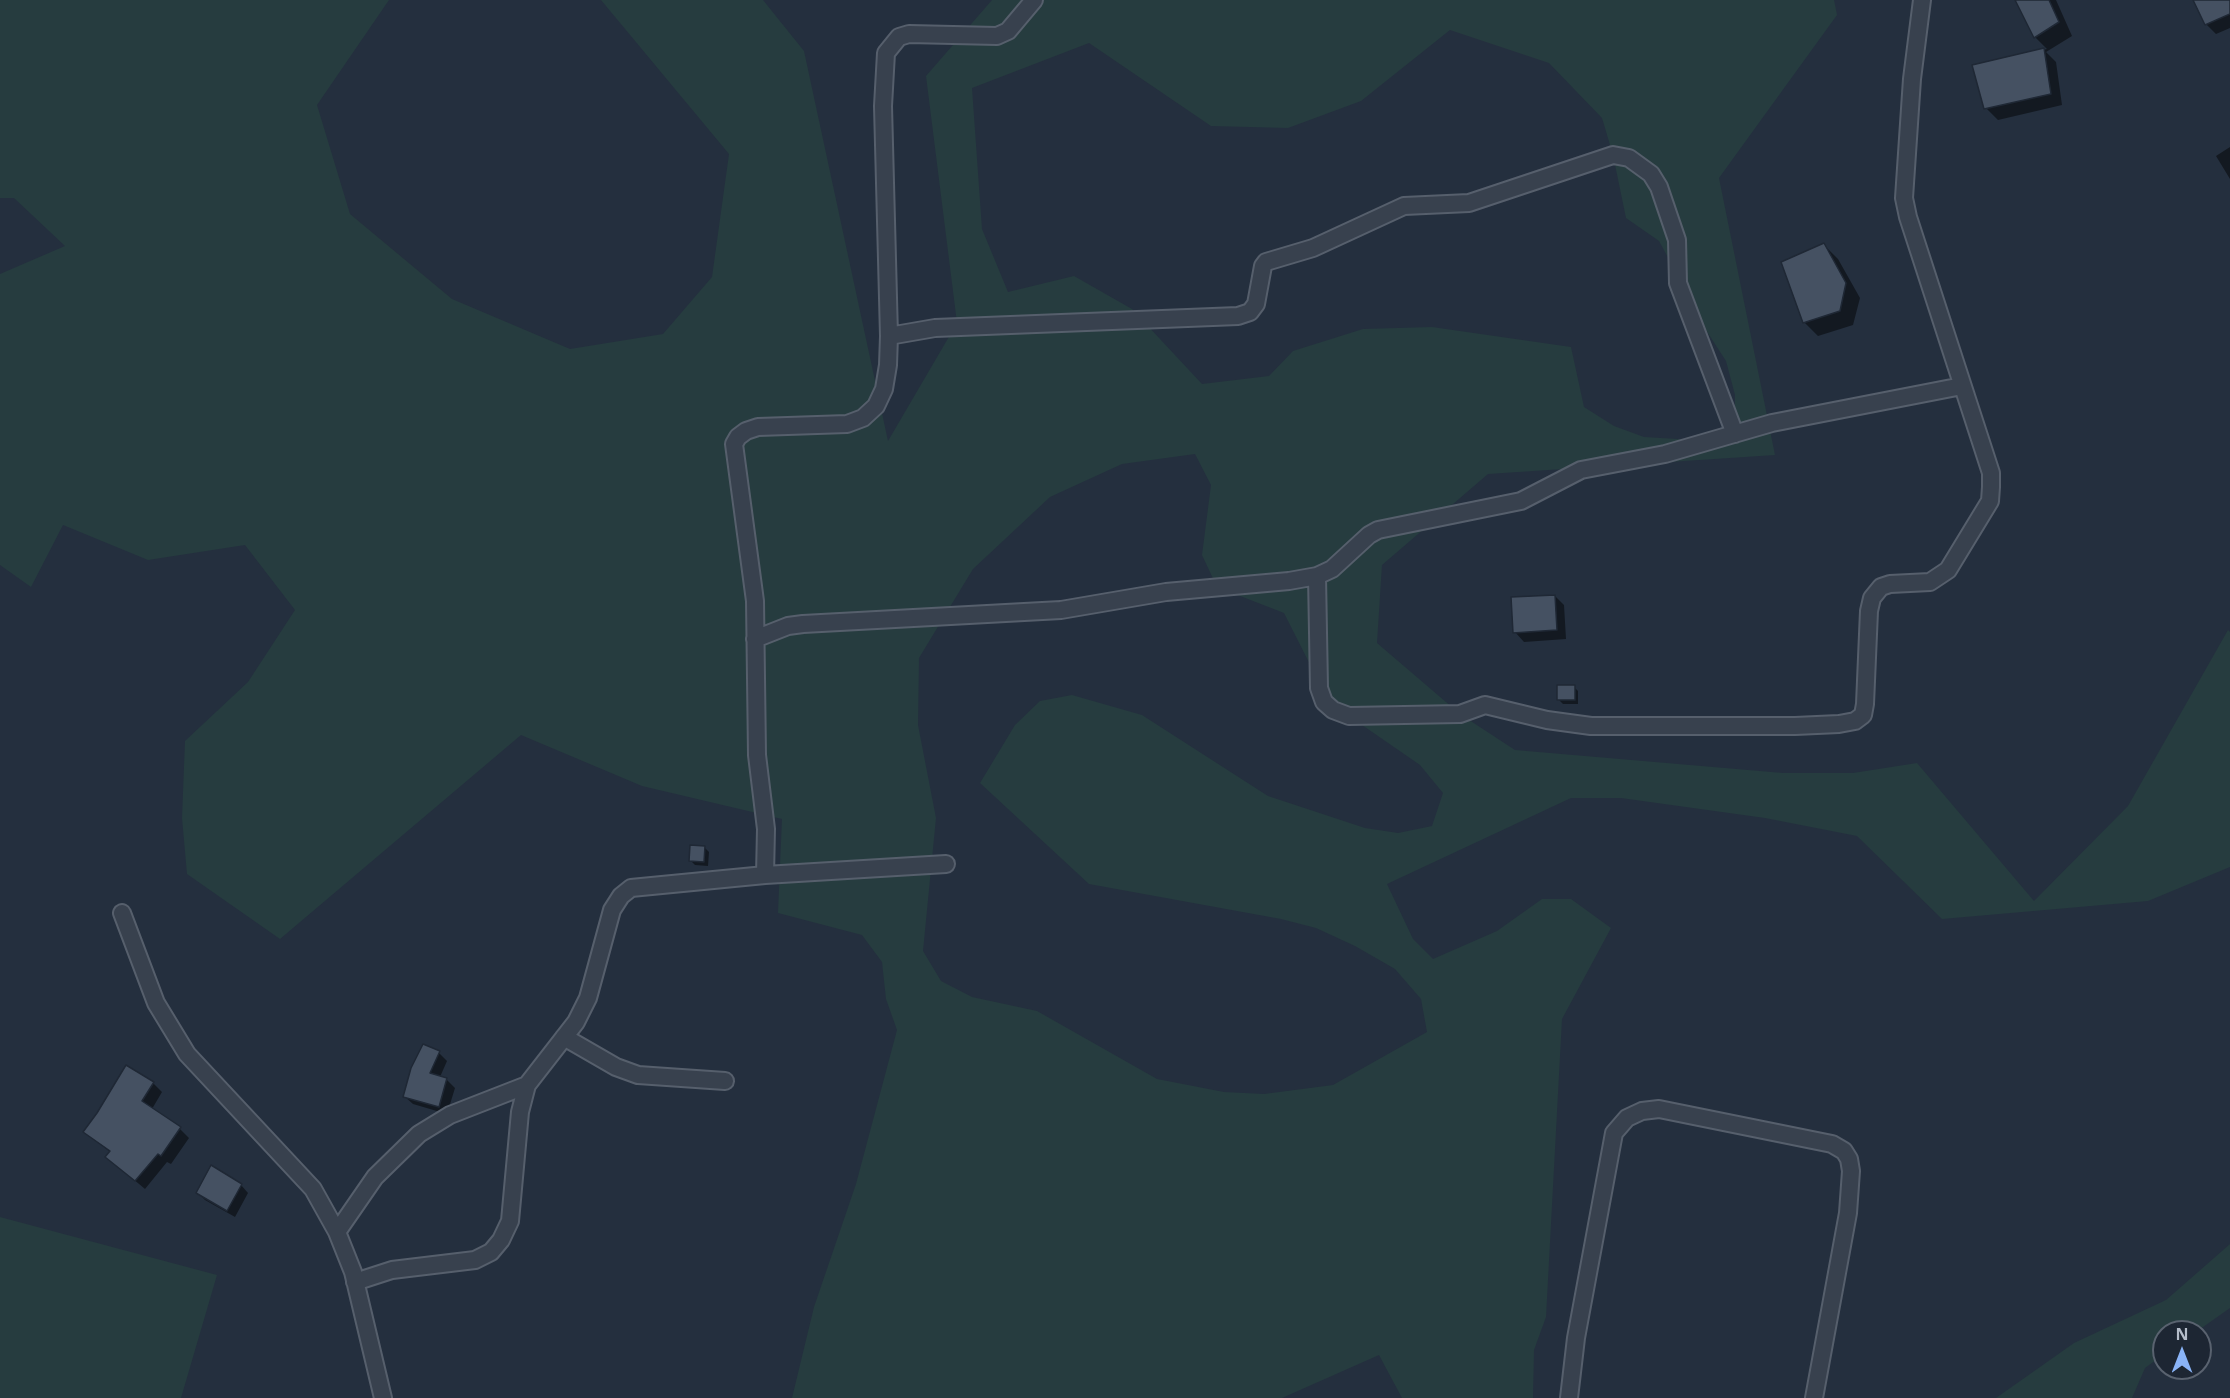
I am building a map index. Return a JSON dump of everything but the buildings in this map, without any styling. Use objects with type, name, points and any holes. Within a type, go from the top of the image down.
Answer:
[{"type":"street","points":[[765,875],[766,829],[757,755],[755,601],[734,444],[738,437],[746,431],[758,428],[847,424],[863,418],[876,406],[884,389],[889,336],[883,106],[886,53],[899,37],[909,34],[998,36],[1008,31],[1034,0]]},
{"type":"street","points":[[1317,576],[1319,688],[1324,702],[1334,710],[1349,716],[1460,714],[1485,705],[1548,720],[1591,726],[1795,726],[1839,724],[1855,721],[1863,714],[1869,611],[1872,598],[1881,587],[1890,584],[1930,582],[1948,570],[1990,501],[1990,473],[1908,217],[1904,198],[1912,79],[1922,0]]},
{"type":"street","points":[[889,336],[935,328],[1238,316],[1250,312],[1256,304],[1263,266],[1266,262],[1313,248],[1404,206],[1469,203],[1613,155],[1629,158],[1651,174],[1659,187],[1677,240],[1678,283],[1735,434]]},
{"type":"street","points":[[755,639],[788,626],[803,624],[1061,610],[1166,592],[1289,581],[1317,576],[1332,569],[1369,535],[1378,530],[1521,501],[1581,470],[1665,454],[1772,423],[1962,386]]},
{"type":"street","points":[[355,1282],[392,1270],[475,1260],[491,1252],[496,1246],[510,1221],[520,1112],[527,1085],[576,1022],[588,998],[612,910],[621,896],[632,888],[765,875],[946,864]]},
{"type":"street","points":[[122,913],[156,1003],[187,1054],[313,1190],[337,1232],[355,1282],[383,1398]]},
{"type":"street","points":[[564,1037],[616,1067],[638,1075],[725,1081]]},
{"type":"street","points":[[337,1232],[375,1177],[419,1134],[450,1115],[527,1085]]},
{"type":"street","points":[[1569,1398],[1576,1338],[1614,1133],[1627,1118],[1642,1111],[1659,1109],[1832,1144],[1844,1151],[1849,1159],[1851,1172],[1848,1213],[1814,1398]]},
{"type":"green space","points":[[0,0],[389,0],[317,105],[350,214],[452,299],[570,349],[663,334],[712,277],[729,154],[601,0],[763,0],[804,51],[888,441],[957,323],[926,76],[992,0],[1834,0],[1837,15],[1719,178],[1775,455],[1488,474],[1382,565],[1377,643],[1460,714],[1515,750],[1783,773],[1853,773],[1917,763],[2034,901],[2128,806],[2228,630],[2230,632],[2230,867],[2148,901],[1942,919],[1857,836],[1765,818],[1621,798],[1571,798],[1387,884],[1413,939],[1433,959],[1497,931],[1542,899],[1571,899],[1611,928],[1562,1019],[1546,1317],[1534,1350],[1533,1398],[1402,1398],[1379,1355],[1282,1398],[792,1398],[814,1307],[856,1184],[897,1030],[886,999],[882,962],[862,935],[778,913],[782,819],[642,786],[521,735],[280,939],[187,874],[182,818],[185,741],[248,682],[295,610],[245,545],[148,560],[63,525],[31,587],[0,565],[0,274],[65,246],[14,198],[0,198]],"holes":[[[1450,30],[1549,63],[1602,118],[1613,155],[1626,218],[1659,241],[1677,274],[1682,293],[1726,361],[1735,395],[1735,433],[1711,441],[1644,437],[1614,426],[1584,407],[1571,347],[1432,327],[1363,329],[1293,351],[1269,376],[1202,384],[1132,309],[1074,276],[1008,292],[982,229],[972,88],[1089,43],[1211,126],[1288,128],[1361,101]],[[1195,454],[1211,485],[1202,555],[1217,587],[1284,613],[1333,710],[1349,716],[1420,765],[1443,793],[1432,826],[1398,833],[1365,828],[1268,796],[1142,715],[1072,695],[1040,701],[1015,725],[980,783],[1089,884],[1281,919],[1316,928],[1355,946],[1395,969],[1421,999],[1427,1032],[1333,1085],[1264,1094],[1224,1092],[1157,1079],[1037,1011],[972,997],[941,981],[923,951],[936,818],[918,725],[919,658],[973,569],[1050,497],[1122,464]]]},
{"type":"green space","points":[[0,1217],[217,1275],[181,1398],[0,1398]]},
{"type":"green space","points":[[2230,1244],[2230,1308],[2212,1321],[2152,1320],[2152,1363],[2145,1368],[2132,1398],[1996,1398],[2074,1343],[2166,1300]]}]
